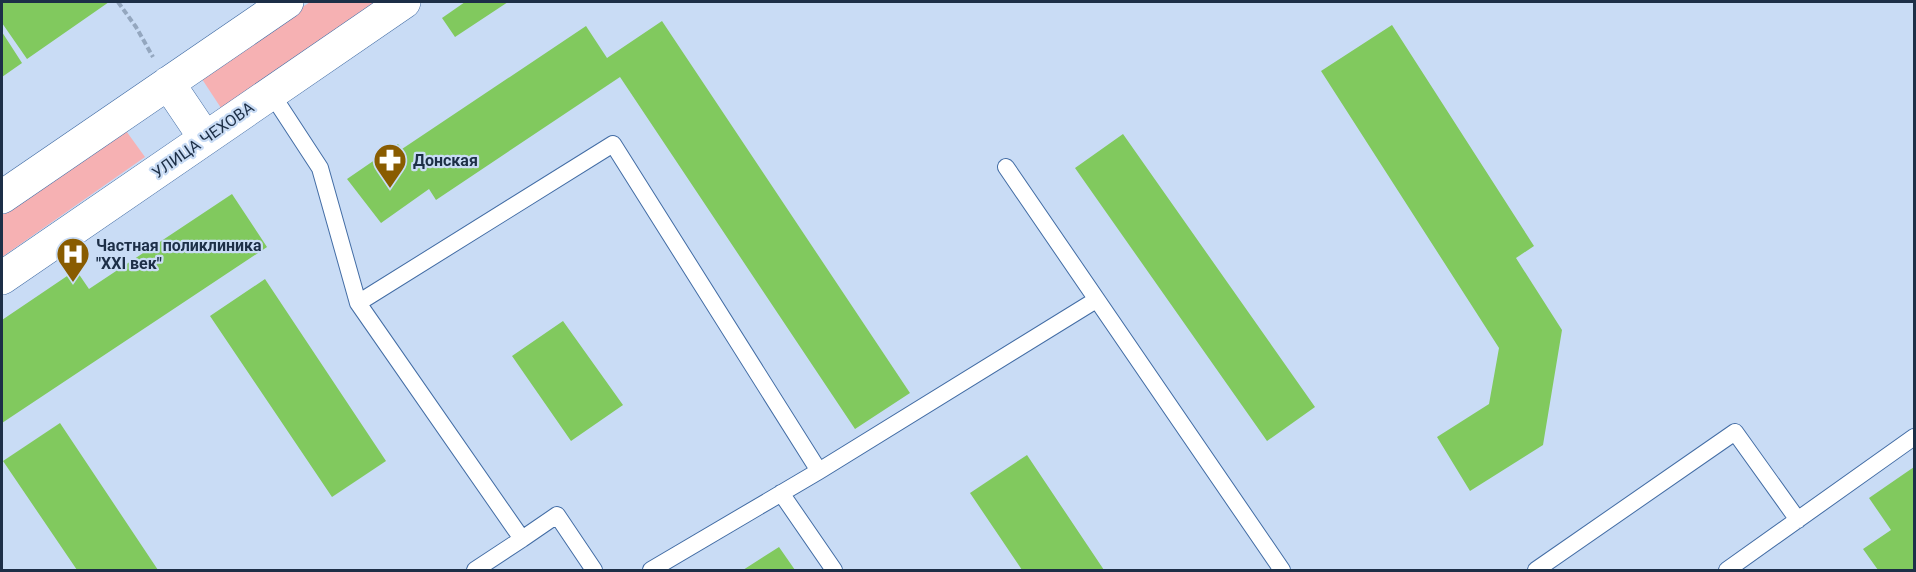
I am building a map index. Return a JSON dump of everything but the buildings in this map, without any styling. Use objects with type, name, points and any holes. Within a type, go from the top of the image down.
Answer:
[{"type":"street","points":[[2,197],[287,2]]},
{"type":"street","name":"УЛИЦА ЧЕХОВА","points":[[2,278],[404,2]]},
{"type":"street","points":[[168,83],[205,138]]},
{"type":"lane","points":[[271,93],[320,168],[358,303],[522,539]]},
{"type":"lane","points":[[358,303],[613,144],[819,471]]},
{"type":"lane","points":[[1006,167],[1282,570]]},
{"type":"lane","points":[[651,570],[819,471],[1096,300]]},
{"type":"lane","points":[[1536,570],[1735,432],[1798,520]]},
{"type":"lane","points":[[1727,570],[1914,437]]},
{"type":"lane","points":[[781,493],[834,570]]},
{"type":"lane","points":[[475,570],[557,515],[594,570]]},
{"type":"path","points":[[118,2],[136,27],[168,83]]},
{"type":"shaded area","points":[[310,2],[377,2],[221,108],[200,76]]},
{"type":"shaded area","points":[[124,128],[145,157],[2,257],[2,213]]},
{"type":"place","name":"Донская","points":[[390,189]]},
{"type":"place","name":"Частная поликлиника \"XXI век\"","points":[[73,283]]}]
